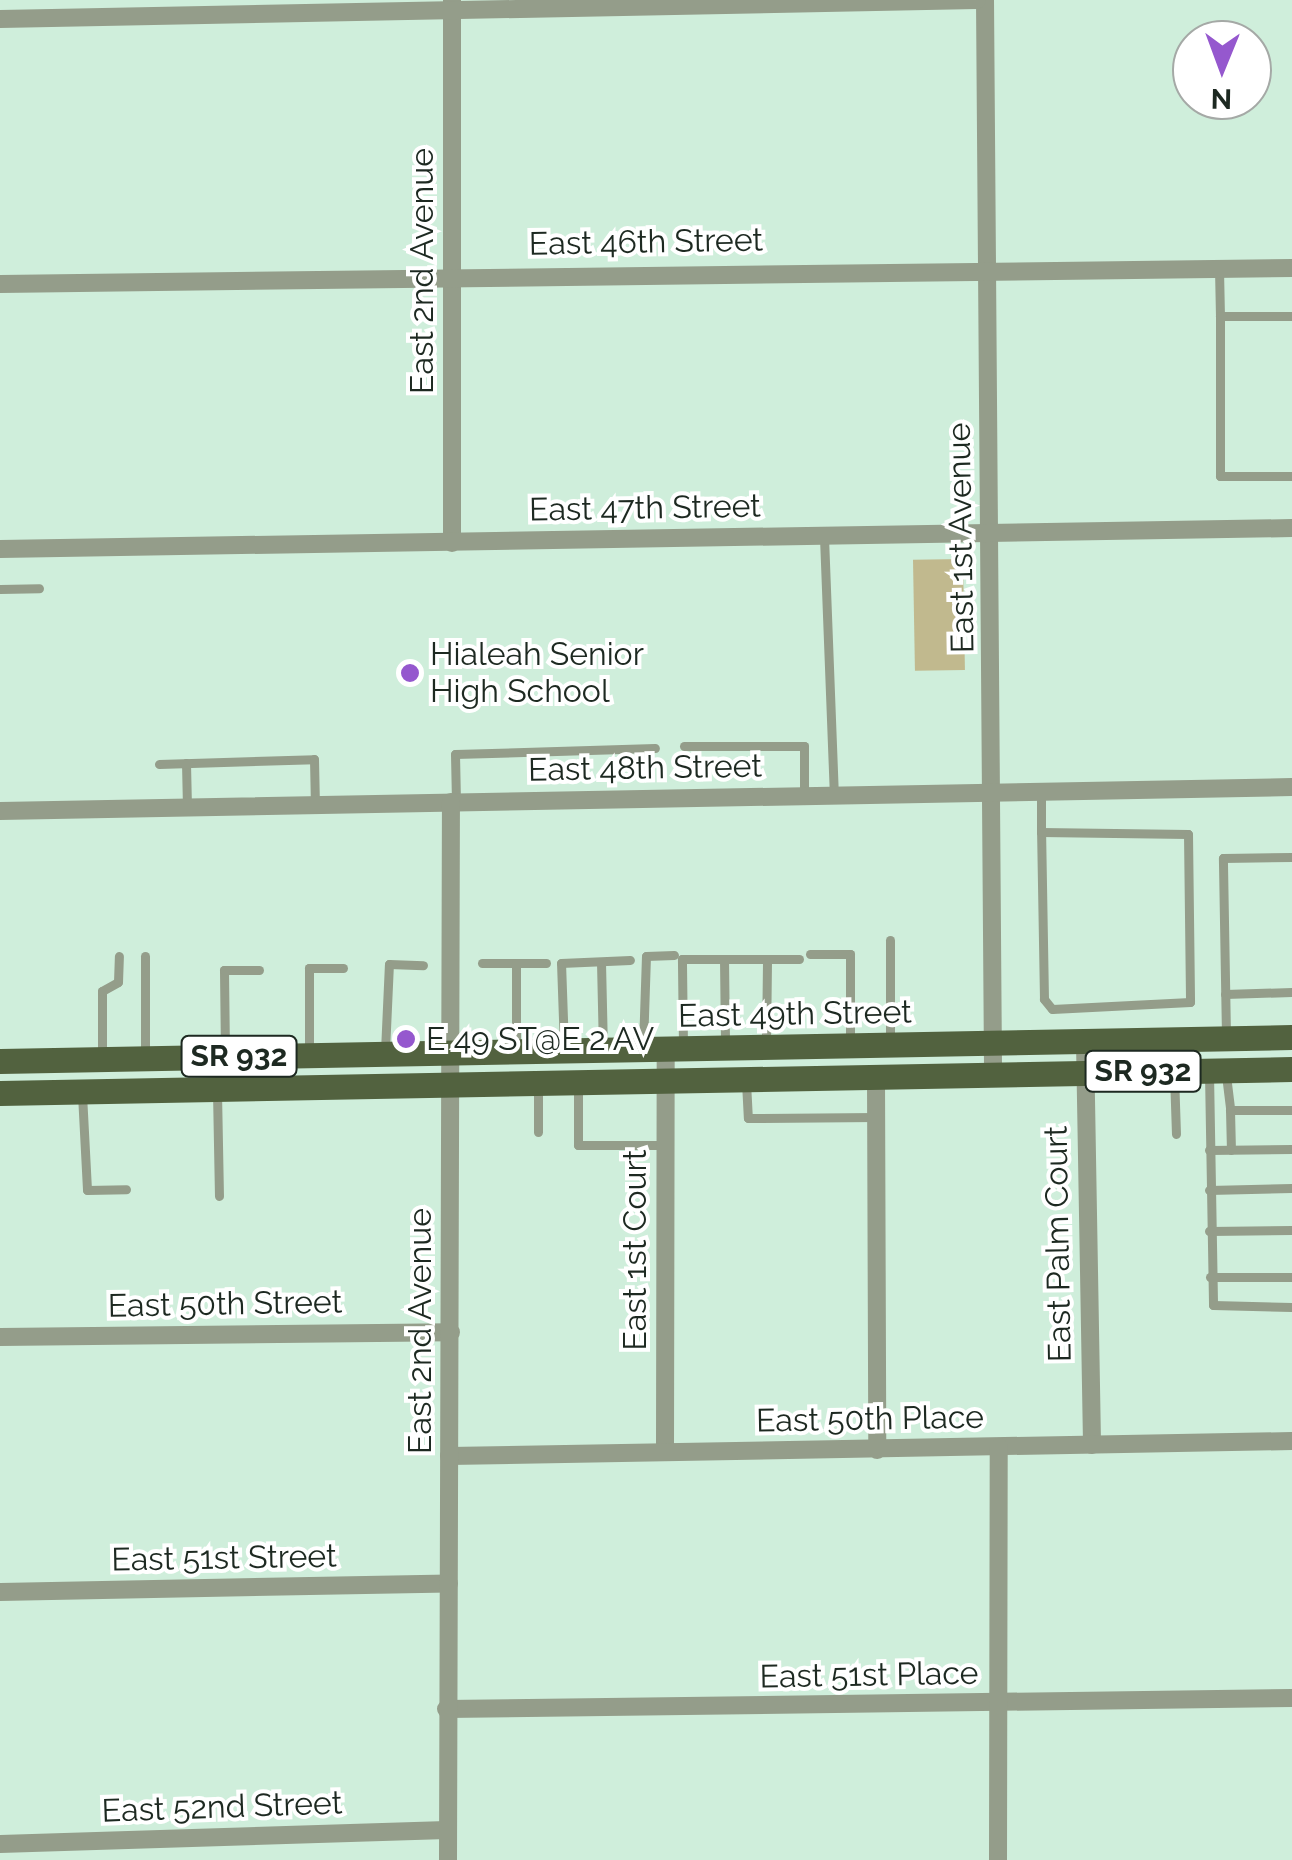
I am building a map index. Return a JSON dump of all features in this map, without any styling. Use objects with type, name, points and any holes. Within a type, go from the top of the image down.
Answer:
[{"type":"main road","name":"East 49th Street","points":[[0,1061],[1292,1037]]},
{"type":"main road","name":"East 49th Street","points":[[0,1092],[1292,1069]]},
{"type":"street","points":[[0,19],[452,7],[977,0]]},
{"type":"street","name":"East 1st Avenue","points":[[985,0],[994,1075]]},
{"type":"street","name":"East 2nd Avenue","points":[[452,7],[452,542]]},
{"type":"street","name":"East 46th Street","points":[[0,284],[453,274],[1292,268]]},
{"type":"street","name":"East 47th Street","points":[[0,549],[1292,528]]},
{"type":"street","name":"East 48th Street","points":[[0,810],[1292,788]]},
{"type":"street","name":"East 2nd Avenue","points":[[448,1860],[454,802]]},
{"type":"street","name":"East Palm Court","points":[[1085,1042],[1092,1445]]},
{"type":"street","name":"East 1st Court","points":[[664,1049],[665,1452]]},
{"type":"street","points":[[876,1077],[878,1450]]},
{"type":"street","name":"East 50th Street","points":[[0,1337],[451,1332]]},
{"type":"street","name":"East 50th Place","points":[[449,1456],[1292,1441]]},
{"type":"street","points":[[998,1860],[994,1704],[999,1447]]},
{"type":"street","name":"East 51st Street","points":[[0,1592],[449,1583]]},
{"type":"street","name":"East 51st Place","points":[[446,1709],[1292,1698]]},
{"type":"street","name":"East 52nd Street","points":[[0,1844],[447,1830]]},
{"type":"lane","points":[[1219,267],[1220,476],[1292,476]]},
{"type":"lane","points":[[1220,316],[1292,316]]},
{"type":"lane","points":[[824,534],[834,795]]},
{"type":"lane","points":[[0,589],[39,588]]},
{"type":"lane","points":[[684,746],[804,746],[804,796]]},
{"type":"lane","points":[[454,802],[455,754],[655,748]]},
{"type":"lane","points":[[159,764],[314,759],[315,805]]},
{"type":"lane","points":[[186,763],[187,807]]},
{"type":"lane","points":[[1041,832],[1188,834],[1190,1002],[1052,1009],[1044,999],[1041,832],[1042,791]]},
{"type":"lane","points":[[1226,1038],[1223,858],[1292,857]]},
{"type":"lane","points":[[890,940],[890,1044]]},
{"type":"lane","points":[[810,954],[850,954],[850,1045]]},
{"type":"lane","points":[[664,1049],[646,956],[674,955]]},
{"type":"lane","points":[[102,1058],[102,991],[118,982],[118,956]]},
{"type":"lane","points":[[145,956],[145,1058]]},
{"type":"lane","points":[[664,1049],[682,959],[798,959]]},
{"type":"lane","points":[[724,959],[725,1048]]},
{"type":"lane","points":[[766,959],[766,1047]]},
{"type":"lane","points":[[564,1050],[562,963],[630,960]]},
{"type":"lane","points":[[601,962],[603,1050]]},
{"type":"lane","points":[[482,963],[546,963]]},
{"type":"lane","points":[[516,963],[516,1051]]},
{"type":"lane","points":[[385,1053],[388,964],[423,965]]},
{"type":"lane","points":[[309,1055],[309,968],[342,968]]},
{"type":"lane","points":[[225,1056],[224,970],[258,970]]},
{"type":"lane","points":[[1225,994],[1292,992]]},
{"type":"lane","points":[[1217,1070],[1230,1110],[1231,1150]]},
{"type":"lane","points":[[1217,1070],[1209,1150],[1212,1305],[1223,1309],[1292,1307]]},
{"type":"lane","points":[[1174,1071],[1176,1134]]},
{"type":"lane","points":[[746,1079],[748,1118],[876,1116]]},
{"type":"lane","points":[[578,1082],[578,1145],[666,1146]]},
{"type":"lane","points":[[538,1083],[538,1132]]},
{"type":"lane","points":[[217,1089],[219,1196]]},
{"type":"lane","points":[[82,1091],[86,1190],[126,1189]]},
{"type":"lane","points":[[1230,1110],[1292,1110]]},
{"type":"lane","points":[[1209,1150],[1292,1149]]},
{"type":"lane","points":[[1209,1190],[1292,1188]]},
{"type":"lane","points":[[1209,1231],[1292,1230]]},
{"type":"lane","points":[[1210,1277],[1292,1277]]},
{"type":"shaded area","points":[[963,559],[965,670],[915,671],[913,560]]},
{"type":"place","name":"Hialeah Senior High School","points":[[410,673]]},
{"type":"place","name":"E 49 ST@E 2 AV","points":[[406,1039]]}]
